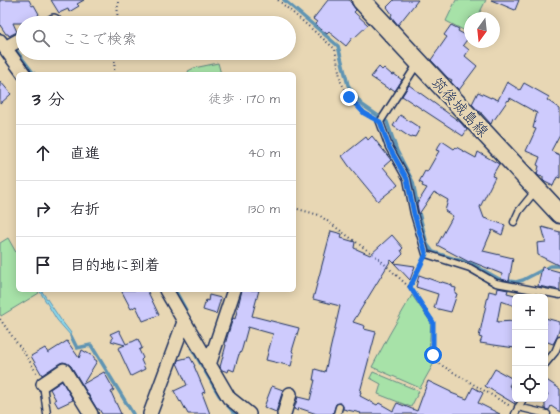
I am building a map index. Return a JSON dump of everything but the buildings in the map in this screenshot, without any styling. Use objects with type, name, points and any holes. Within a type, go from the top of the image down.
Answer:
[{"type":"street","name":"筑後城島線","points":[[361,0],[560,214]]},
{"type":"street","points":[[16,40],[2,45],[22,72]]},
{"type":"street","points":[[167,292],[229,398],[249,414]]},
{"type":"street","points":[[210,365],[233,292]]},
{"type":"street","points":[[150,414],[184,322]]},
{"type":"street","points":[[43,384],[64,370],[91,414]]},
{"type":"street","points":[[284,414],[290,394]]},
{"type":"lane","points":[[418,62],[380,122],[389,147],[407,179],[414,214],[426,254],[470,268],[496,283],[560,295]]},
{"type":"lane","points":[[514,222],[519,211],[537,189]]},
{"type":"lane","points":[[548,360],[555,352],[560,340]]},
{"type":"lane","points":[[43,384],[47,414]]},
{"type":"lane","points":[[337,414],[339,407]]},
{"type":"lane","points":[[517,410],[547,414]]},
{"type":"path","points":[[117,16],[118,0]]},
{"type":"path","points":[[278,0],[335,49],[341,82],[349,97],[364,113],[380,122]]},
{"type":"path","points":[[114,72],[115,60]]},
{"type":"path","points":[[296,209],[319,215],[378,258],[410,287],[433,322],[433,355],[436,362],[517,410]]},
{"type":"path","points":[[410,287],[426,254]]},
{"type":"path","points":[[0,319],[29,360],[43,384]]},
{"type":"green space","points":[[456,0],[486,0],[480,12],[464,12],[464,30],[446,21]]},
{"type":"green space","points":[[218,63],[220,72],[188,72],[194,68]]},
{"type":"green space","points":[[8,238],[16,252],[16,292],[39,293],[1,316],[0,314],[0,243]]},
{"type":"green space","points":[[412,295],[431,322],[429,354],[434,363],[420,388],[372,367]]},
{"type":"green space","points":[[373,372],[419,391],[411,407],[378,394],[381,384],[370,378]]},
{"type":"water","points":[[40,292],[42,292],[71,333],[71,336],[57,320]]},
{"type":"waterway","points":[[284,0],[338,46],[348,85],[361,104],[387,122],[397,151],[413,182],[427,244],[433,252],[474,265],[501,280],[516,282],[550,266],[560,266]]},
{"type":"waterway","points":[[23,60],[32,72]]},
{"type":"waterway","points":[[176,292],[186,310]]},
{"type":"waterway","points":[[71,336],[77,348],[91,345],[133,414]]},
{"type":"waterway","points":[[191,347],[219,395],[235,414]]},
{"type":"route","points":[[349,97],[364,113],[380,122],[389,147],[407,179],[414,214],[426,254],[410,287],[433,322],[433,355]]}]
